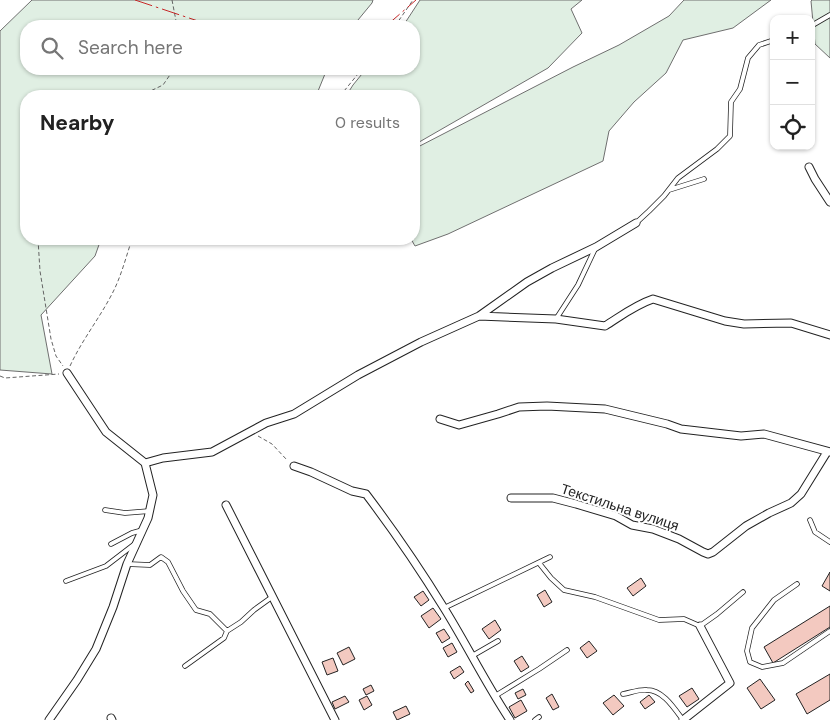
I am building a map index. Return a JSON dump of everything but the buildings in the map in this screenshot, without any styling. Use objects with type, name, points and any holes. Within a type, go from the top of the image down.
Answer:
[{"type":"street","points":[[810,167],[815,179],[830,202]]},
{"type":"street","points":[[146,463],[163,458],[212,452],[266,423],[294,414],[366,371],[421,342],[479,316],[527,282],[596,247],[636,223]]},
{"type":"street","points":[[479,316],[556,319],[605,326],[632,309],[653,299],[725,321],[744,324],[791,322],[830,335]]},
{"type":"street","points":[[49,720],[78,680],[96,649],[113,607],[127,564],[150,512],[153,495],[146,463],[106,432],[67,373]]},
{"type":"street","points":[[440,419],[459,425],[519,407],[547,406],[605,409],[667,424],[681,430],[741,436],[764,434],[828,452]]},
{"type":"street","name":"Текстильна вулиця","points":[[510,498],[553,498],[576,504],[616,516],[632,525],[679,539],[708,554],[746,526],[768,513],[791,503],[801,494],[828,452]]},
{"type":"street","points":[[294,466],[312,472],[352,492],[366,494],[403,544],[444,608],[510,720]]},
{"type":"street","points":[[226,505],[335,720]]},
{"type":"street","points":[[683,720],[730,683],[700,626]]},
{"type":"lane","points":[[815,24],[830,15]]},
{"type":"lane","points":[[636,223],[669,190],[678,178],[717,149],[730,136],[731,102],[740,89],[748,58],[759,45],[770,41]]},
{"type":"lane","points":[[669,190],[704,179]]},
{"type":"lane","points":[[556,319],[578,285],[596,247]]},
{"type":"lane","points":[[105,510],[125,513],[150,512]]},
{"type":"lane","points":[[810,520],[815,532],[830,542]]},
{"type":"lane","points":[[111,544],[132,533],[143,530]]},
{"type":"lane","points":[[66,581],[106,566],[137,542]]},
{"type":"lane","points":[[127,564],[150,565],[161,557],[168,562],[183,591],[196,610],[210,614],[227,631]]},
{"type":"lane","points":[[444,608],[550,558]]},
{"type":"lane","points":[[539,563],[564,590],[595,597],[659,620],[684,619],[700,626],[742,592]]},
{"type":"lane","points":[[797,584],[774,600],[752,628],[747,651],[750,662],[762,668],[783,663],[830,631]]},
{"type":"lane","points":[[184,666],[224,638],[227,631],[273,597]]},
{"type":"lane","points":[[472,656],[498,640]]},
{"type":"lane","points":[[495,696],[539,670],[567,650]]},
{"type":"lane","points":[[623,694],[648,689],[660,694],[683,720]]},
{"type":"path","points":[[172,0],[175,20]]},
{"type":"path","points":[[399,20],[413,0]]},
{"type":"path","points":[[153,90],[163,85],[170,75]]},
{"type":"path","points":[[345,90],[357,75]]},
{"type":"path","points":[[38,245],[40,271],[51,339],[56,356],[67,373]]},
{"type":"path","points":[[67,373],[78,348],[112,293],[130,245]]},
{"type":"path","points":[[0,376],[5,378],[67,373]]},
{"type":"path","points":[[248,432],[264,438],[294,466]]},
{"type":"green space","points":[[32,0],[373,0],[358,20],[20,20],[20,75],[325,75],[318,90],[20,90],[20,245],[99,245],[95,256],[41,315],[52,374],[0,370],[0,31]]},
{"type":"green space","points":[[420,0],[582,0],[571,9],[582,33],[548,68],[420,142],[420,90],[350,90],[361,75],[420,75],[420,20],[407,20]]},
{"type":"green space","points":[[684,0],[771,0],[733,28],[683,40],[666,73],[634,102],[609,131],[603,161],[448,234],[420,244],[420,146],[619,45],[669,16]]},
{"type":"green space","points":[[830,0],[830,58],[815,44],[815,15],[812,15],[811,1]]},
{"type":"power","points":[[135,0],[195,20]]},
{"type":"power","points":[[393,20],[416,0]]}]
